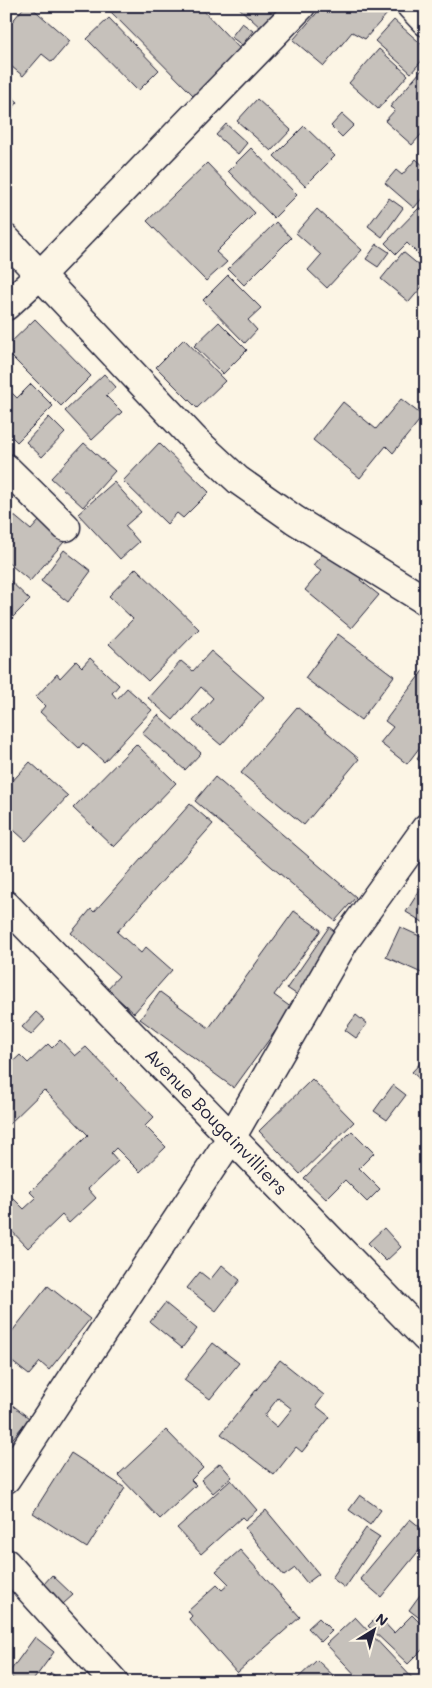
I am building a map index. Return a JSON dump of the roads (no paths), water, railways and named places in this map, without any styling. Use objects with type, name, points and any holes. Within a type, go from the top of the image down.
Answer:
[{"type":"street","points":[[6,306],[41,274],[301,6]]},
{"type":"street","points":[[411,6],[426,22]]},
{"type":"street","points":[[6,239],[41,274],[195,440],[238,480],[295,520],[426,601]]},
{"type":"street","points":[[6,468],[66,527]]},
{"type":"street","points":[[6,1479],[230,1138],[344,942],[426,828]]},
{"type":"street","name":"Avenue Bougainvilliers","points":[[6,905],[426,1338]]},
{"type":"street","points":[[6,1563],[114,1682]]}]
